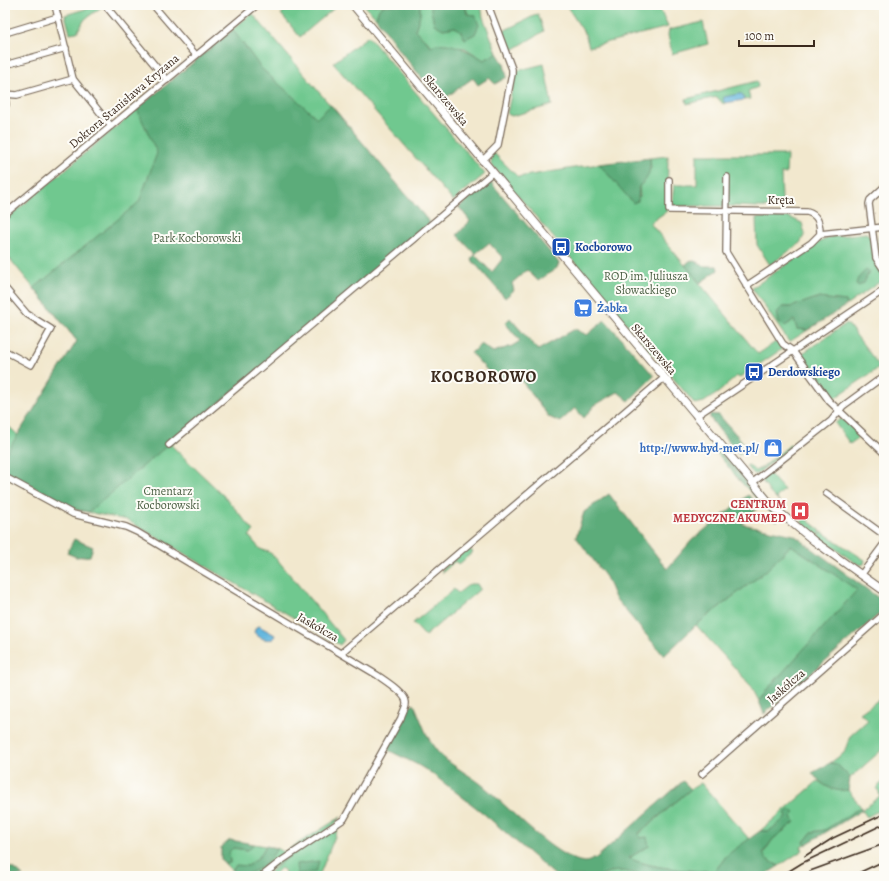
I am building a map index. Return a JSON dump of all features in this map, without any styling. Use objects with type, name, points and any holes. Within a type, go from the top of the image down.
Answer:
[{"type":"main road","name":"Skarszewska","points":[[353,5],[752,483],[773,506],[795,526],[884,591]]},
{"type":"street","points":[[55,5],[74,79],[111,126]]},
{"type":"street","points":[[105,5],[167,80]]},
{"type":"street","points":[[153,5],[196,56]]},
{"type":"street","name":"Doktora Stanisława Kryzana","points":[[5,214],[257,5]]},
{"type":"street","points":[[482,161],[498,145],[512,74],[512,69],[488,5]]},
{"type":"street","points":[[5,33],[58,17]]},
{"type":"street","points":[[5,65],[66,48]]},
{"type":"street","points":[[5,94],[17,95],[74,79]]},
{"type":"street","points":[[169,445],[492,173]]},
{"type":"street","points":[[727,177],[725,211],[726,252],[783,344],[793,351],[829,401],[884,452]]},
{"type":"street","name":"Kręta","points":[[669,180],[669,210],[807,212],[814,214],[818,219],[820,234]]},
{"type":"street","points":[[884,186],[870,200],[869,204],[876,258],[884,270]]},
{"type":"street","points":[[746,286],[788,260],[820,234],[884,227]]},
{"type":"street","points":[[5,288],[27,314],[51,329],[31,365],[5,351]]},
{"type":"street","points":[[696,416],[884,290]]},
{"type":"street","points":[[752,483],[831,421],[843,406],[884,376]]},
{"type":"street","points":[[341,653],[664,378]]},
{"type":"street","name":"Jaskółcza","points":[[5,477],[73,514],[126,527],[137,532],[341,653],[393,686],[404,697],[406,704],[395,728],[344,819],[281,861],[262,876]]},
{"type":"street","points":[[826,493],[884,535]]},
{"type":"street","points":[[861,575],[884,544]]},
{"type":"street","name":"Jaskółcza","points":[[702,774],[884,614]]},
{"type":"green space","points":[[99,5],[103,6],[85,19],[77,32],[70,33],[65,15]]},
{"type":"green space","points":[[292,5],[338,5],[300,37],[281,14]]},
{"type":"green space","points":[[364,5],[385,5],[379,9],[376,18]]},
{"type":"green space","points":[[385,5],[420,5],[420,15],[415,30],[431,46],[437,44],[451,45],[472,53],[484,60],[497,53],[504,64],[507,77],[495,84],[489,78],[478,85],[473,78],[441,101],[403,55],[376,18],[379,9]]},
{"type":"green space","points":[[420,5],[430,5],[443,29],[455,27],[460,30],[465,39],[468,14],[465,5],[481,5],[483,17],[497,53],[484,60],[465,48],[432,46],[415,30],[420,15]]},
{"type":"green space","points":[[430,5],[465,5],[467,14],[475,15],[479,25],[475,34],[465,39],[460,30],[455,27],[443,29],[434,24]]},
{"type":"green space","points":[[566,5],[658,5],[668,27],[589,47],[585,34]]},
{"type":"green space","name":"Park Kocborowski","points":[[252,13],[430,223],[171,445],[225,497],[254,531],[249,536],[260,549],[269,552],[276,558],[344,640],[340,645],[127,520],[77,510],[5,472],[5,423],[18,435],[77,341],[5,253],[5,220]]},
{"type":"green space","points":[[538,14],[544,31],[509,52],[501,32]]},
{"type":"green space","points":[[703,22],[708,44],[672,54],[668,35],[669,30]]},
{"type":"green space","name":"Park Kocborowski","points":[[233,30],[261,68],[317,118],[331,105],[430,223],[89,512],[77,510],[5,472],[5,455],[77,341],[34,288],[139,202],[157,153],[137,109]]},
{"type":"green space","points":[[368,36],[485,174],[453,201],[333,63]]},
{"type":"green space","points":[[544,64],[552,105],[512,116],[507,114],[516,71]]},
{"type":"green space","points":[[757,81],[758,87],[748,91],[750,99],[744,100],[742,94],[724,97],[725,103],[723,104],[717,97],[687,104],[686,99]]},
{"type":"green space","name":"ROD im. Juliusza Słowackiego","points":[[494,153],[518,177],[599,164],[640,197],[639,186],[651,168],[650,158],[668,156],[667,211],[650,223],[758,354],[777,341],[782,349],[739,378],[737,376],[718,393],[704,402],[695,404],[491,164],[492,155]]},
{"type":"green space","points":[[697,155],[787,155],[786,174],[781,173],[782,200],[780,208],[675,206],[672,203],[674,185],[697,185]]},
{"type":"green space","points":[[650,158],[649,174],[645,181],[639,186],[638,201],[633,203],[599,164]]},
{"type":"green space","points":[[489,180],[559,263],[557,268],[538,281],[527,270],[512,283],[514,290],[505,298],[471,259],[475,255],[492,272],[503,258],[489,243],[475,254],[457,235],[470,221],[459,207]]},
{"type":"green space","points":[[789,217],[802,223],[805,234],[800,243],[770,265],[757,245],[756,218]]},
{"type":"green space","points":[[884,231],[884,262],[879,245],[879,237]]},
{"type":"green space","points":[[866,233],[870,236],[874,258],[884,279],[847,305],[846,301],[817,298],[791,307],[782,307],[785,326],[794,320],[797,329],[808,330],[789,342],[752,288],[816,244],[830,237]]},
{"type":"green space","points":[[691,260],[704,266],[717,266],[718,270],[700,283],[685,265]]},
{"type":"green space","points":[[866,270],[869,272],[864,283],[859,286],[856,284],[858,278]]},
{"type":"green space","points":[[817,298],[846,301],[847,305],[808,330],[797,329],[794,320],[785,326],[779,323],[777,313],[782,307],[791,307]]},
{"type":"green space","points":[[510,318],[538,350],[575,329],[587,335],[605,320],[654,376],[629,401],[618,392],[595,405],[584,418],[575,408],[560,422],[549,417],[515,372],[509,372],[498,382],[471,353],[481,344],[493,352],[512,346],[520,341],[505,323]]},
{"type":"green space","points":[[847,323],[880,367],[832,400],[800,355]]},
{"type":"green space","points":[[710,414],[719,415],[748,448],[739,455],[710,418]]},
{"type":"green space","points":[[841,419],[848,422],[858,432],[855,434],[858,438],[850,444],[835,423]]},
{"type":"green space","points":[[711,440],[775,512],[774,513],[750,488]]},
{"type":"green space","points":[[791,444],[792,446],[757,474],[754,474],[746,466],[749,465],[755,471],[763,467]]},
{"type":"green space","points":[[714,446],[747,486],[778,518],[776,521],[769,515],[771,513],[740,481],[713,448]]},
{"type":"green space","points":[[768,472],[784,490],[776,498],[782,505],[770,493],[761,479]]},
{"type":"green space","points":[[609,494],[667,569],[692,540],[748,495],[760,505],[742,524],[794,535],[884,602],[884,610],[764,714],[759,701],[765,692],[857,590],[791,545],[767,570],[696,625],[664,656],[615,598],[606,577],[576,537],[584,512]]},
{"type":"green space","points":[[805,518],[821,531],[818,536],[801,522]]},
{"type":"green space","points":[[822,532],[865,560],[864,564],[860,565],[854,562],[819,537]]},
{"type":"green space","points":[[74,539],[93,547],[90,556],[76,557],[67,553]]},
{"type":"green space","points":[[791,545],[858,590],[765,692],[759,701],[751,686],[696,625],[767,570]]},
{"type":"green space","points":[[468,548],[473,552],[458,565],[455,561],[442,573],[442,569]]},
{"type":"green space","points":[[470,584],[477,584],[480,589],[425,636],[413,623],[454,589],[458,593]]},
{"type":"green space","points":[[884,686],[884,748],[850,778],[837,764],[830,763],[844,753],[850,736],[868,720],[860,713],[881,698]]},
{"type":"green space","points":[[414,704],[433,746],[441,756],[491,792],[530,829],[559,852],[573,859],[585,862],[596,858],[683,781],[691,789],[639,833],[640,838],[647,837],[649,846],[629,858],[638,862],[660,867],[694,871],[715,871],[727,855],[760,831],[769,831],[787,817],[785,813],[790,809],[795,813],[791,817],[795,822],[773,839],[763,853],[766,859],[779,866],[763,876],[650,876],[621,871],[609,872],[600,876],[556,876],[483,813],[431,773],[386,749],[407,709]]},
{"type":"green space","points":[[830,763],[837,764],[850,778],[848,790],[843,791],[828,787],[812,773]]},
{"type":"green space","points":[[818,781],[833,789],[848,790],[861,807],[825,830],[812,832],[804,842],[805,845],[801,847],[803,850],[779,866],[766,859],[763,854],[773,839],[795,822],[791,817],[795,813],[769,831],[760,831]]},
{"type":"green space","points":[[884,781],[884,808],[867,817],[862,810],[880,796],[878,794],[880,793],[876,788]]},
{"type":"green space","points":[[701,783],[750,840],[727,855],[715,871],[671,869],[649,865],[628,858],[649,846],[640,838],[639,834],[691,789]]},
{"type":"green space","points":[[861,807],[862,810],[805,845],[804,842],[812,832],[825,830]]},
{"type":"green space","points":[[341,817],[334,825],[261,876],[242,876],[263,866],[277,848],[284,852]]},
{"type":"green space","points":[[340,824],[319,876],[284,876],[285,871],[281,868],[273,876],[265,876],[289,857]]},
{"type":"green space","points":[[230,840],[254,844],[248,850],[233,848],[229,852],[230,863],[225,864],[221,859],[221,847]]},
{"type":"green space","points":[[254,844],[266,846],[259,857],[248,866],[237,866],[232,871],[225,864],[230,863],[229,852],[233,848],[248,850]]},
{"type":"green space","points":[[266,846],[277,848],[263,866],[242,876],[232,871],[236,865],[248,866],[259,857]]},
{"type":"green space","points":[[319,861],[316,872],[297,874],[296,864]]},
{"type":"green space","points":[[5,865],[16,870],[23,876],[5,876]]},
{"type":"green space","points":[[621,871],[650,876],[600,876],[609,872]]},
{"type":"water","points":[[742,94],[744,100],[725,103],[723,100],[724,97]]},
{"type":"water","points":[[259,626],[275,635],[273,639],[265,639],[256,634],[254,632],[256,627]]},
{"type":"railway","points":[[805,856],[833,838],[884,814]]},
{"type":"railway","points":[[781,876],[802,863],[882,825]]},
{"type":"railway","points":[[810,871],[884,844]]},
{"type":"railway","points":[[852,876],[884,861]]},
{"type":"place","name":"Kocborowo","points":[[561,247]]},
{"type":"place","name":"Żabka","points":[[583,308]]},
{"type":"place","name":"Derdowskiego","points":[[754,372]]},
{"type":"place","name":"http://www.hyd-met.pl/","points":[[773,448]]},
{"type":"place","name":"CENTRUM MEDYCZNE AKUMED","points":[[800,511]]},
{"type":"district","name":"KOCBOROWO","points":[[484,376]]},
{"type":"park label","name":"Cmentarz Kocborowski","points":[[168,498]]}]
